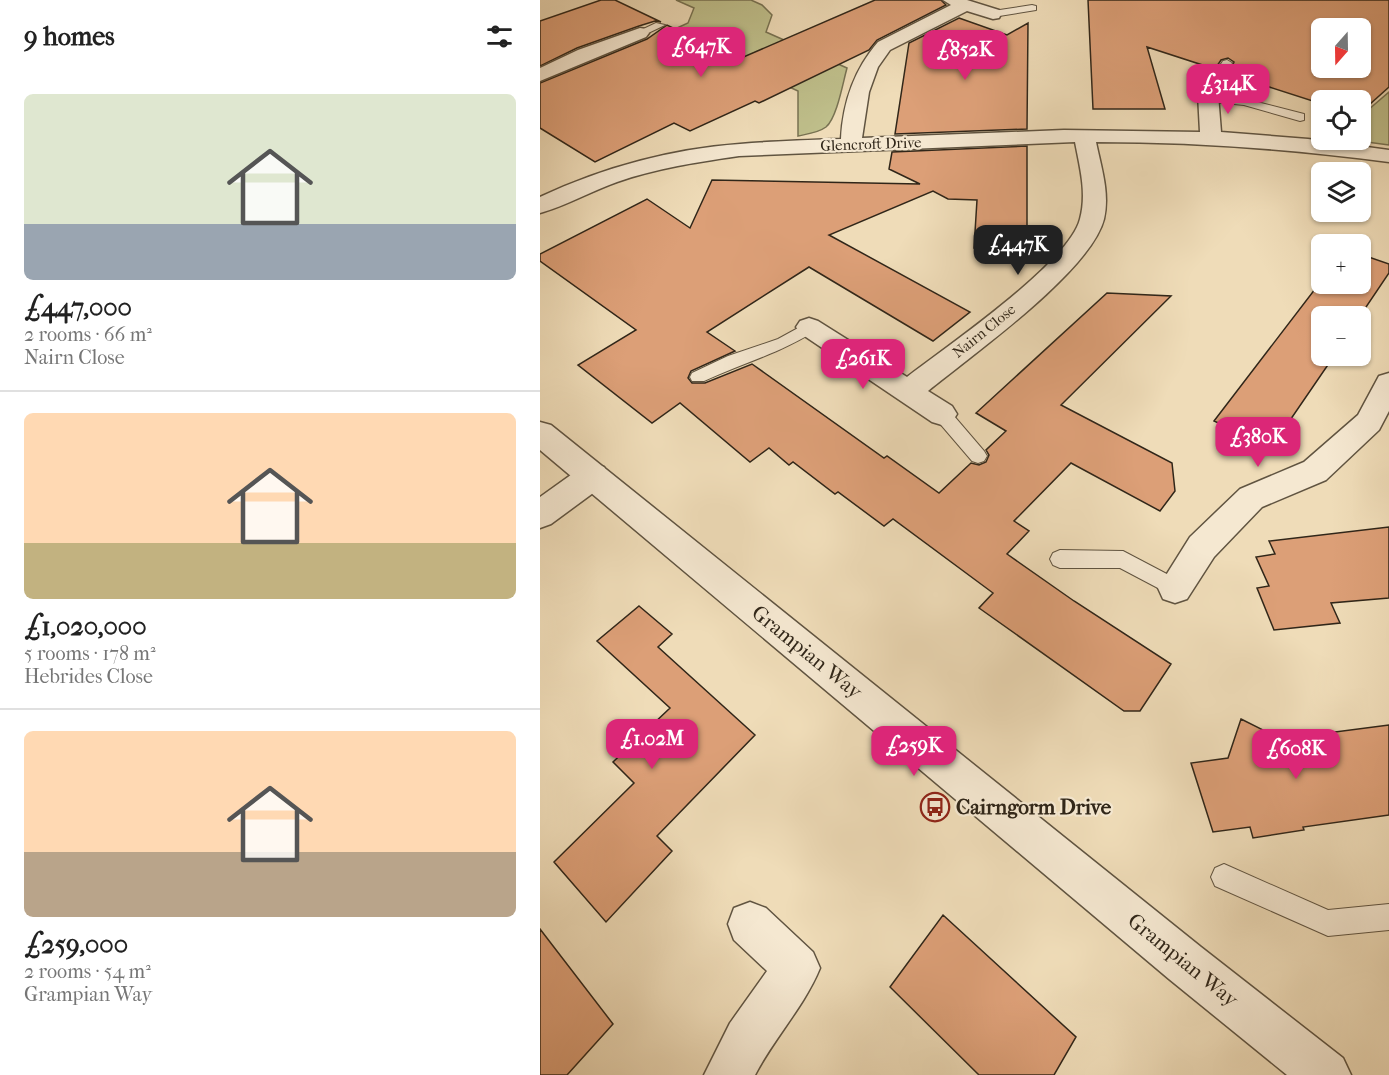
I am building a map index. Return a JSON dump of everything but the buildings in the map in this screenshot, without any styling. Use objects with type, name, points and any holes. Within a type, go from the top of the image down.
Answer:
[{"type":"street","points":[[851,145],[860,89],[867,66],[884,46],[958,2],[993,14]]},
{"type":"street","points":[[540,75],[584,54],[640,33]]},
{"type":"street","points":[[564,44],[584,54]]},
{"type":"street","points":[[1208,97],[1211,137]]},
{"type":"street","name":"Glencroft Drive","points":[[540,206],[560,196],[644,165],[739,150],[1084,136],[1211,137],[1290,143],[1389,156]]},
{"type":"street","name":"Nairn Close","points":[[908,392],[1045,282],[1078,248],[1092,220],[1095,189],[1084,136]]},
{"type":"street","points":[[540,181],[560,196]]},
{"type":"street","points":[[809,327],[942,414]]},
{"type":"street","points":[[1176,588],[1202,547],[1251,498],[1315,471],[1369,422],[1389,383]]},
{"type":"street","name":"Grampian Way","points":[[540,433],[1185,963],[1326,1075]]},
{"type":"street","points":[[540,515],[593,476]]},
{"type":"street","points":[[729,1075],[747,1040],[797,968],[750,924]]},
{"type":"lane","points":[[993,14],[1032,8]]},
{"type":"lane","points":[[640,33],[660,25]]},
{"type":"lane","points":[[1208,97],[1220,86],[1221,73],[1227,63]]},
{"type":"lane","points":[[1208,97],[1245,102],[1300,117]]},
{"type":"lane","points":[[698,377],[734,360],[784,343],[809,327]]},
{"type":"lane","points":[[942,414],[978,456]]},
{"type":"lane","points":[[1060,559],[1124,560],[1176,588]]},
{"type":"lane","points":[[1224,877],[1328,923],[1389,917]]},
{"type":"green space","points":[[676,0],[751,0],[762,5],[772,15],[766,32],[847,68],[836,108],[826,127],[820,131],[798,136],[798,91],[735,62],[721,49],[677,28],[688,23],[694,8]]},
{"type":"green space","points":[[1389,92],[1389,145],[1371,143],[1371,107]]},
{"type":"place","name":"Cairngorm Drive","points":[[935,807]]}]
